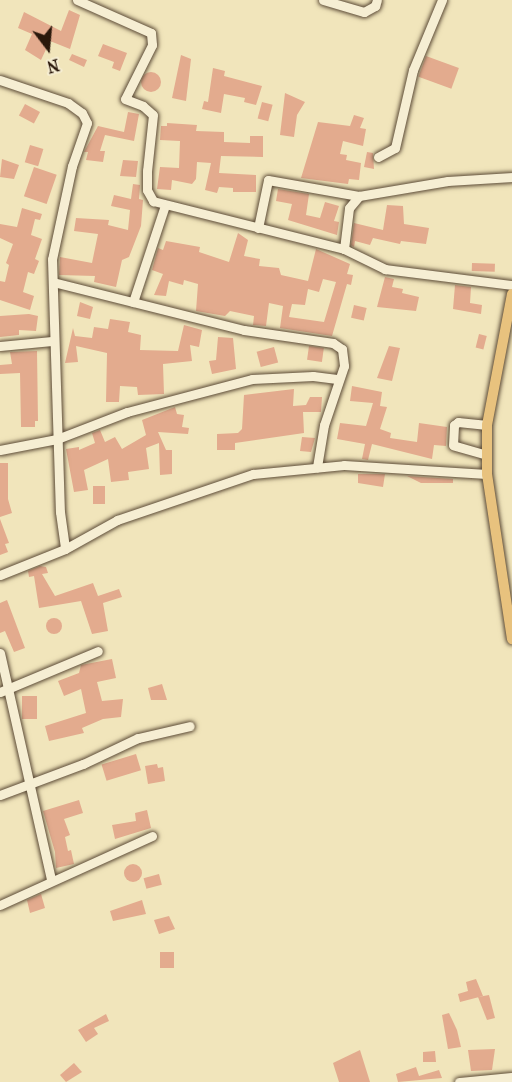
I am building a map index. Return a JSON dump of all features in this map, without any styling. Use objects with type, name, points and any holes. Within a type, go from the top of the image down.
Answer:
[{"type":"main road","points":[[512,294],[487,425],[487,474],[512,639]]},
{"type":"street","points":[[77,0],[151,33],[152,45],[125,99],[142,106],[153,116],[147,190],[153,201],[344,249],[385,269],[512,285]]},
{"type":"street","points":[[323,0],[364,12],[375,6],[376,0]]},
{"type":"street","points":[[378,158],[395,147],[413,70],[442,0]]},
{"type":"street","points":[[0,80],[68,104],[82,113],[87,123],[61,213],[52,259],[52,341],[65,549]]},
{"type":"street","points":[[258,228],[268,180],[359,196],[448,181],[512,177]]},
{"type":"street","points":[[344,249],[350,208],[359,196]]},
{"type":"street","points":[[133,302],[165,205]]},
{"type":"street","points":[[53,282],[244,330],[333,343],[344,356],[317,467]]},
{"type":"street","points":[[0,346],[52,341]]},
{"type":"street","points":[[0,450],[57,439],[127,412],[252,379],[313,376],[337,379]]},
{"type":"street","points":[[487,425],[458,422],[454,425],[453,445],[487,455]]},
{"type":"street","points":[[0,575],[65,549],[117,520],[194,491],[253,474],[317,467],[367,465],[487,474]]},
{"type":"street","points":[[4,690],[98,651]]},
{"type":"street","points":[[0,653],[4,690],[29,783],[51,879]]},
{"type":"street","points":[[0,795],[83,764],[138,738],[190,726]]},
{"type":"street","points":[[0,905],[51,879],[152,836]]},
{"type":"street","points":[[459,1082],[512,1077]]},
{"type":"building","points":[[69,10],[80,15],[70,49],[50,41],[41,60],[25,50],[32,34],[18,28],[24,12],[61,31]]},
{"type":"building","points":[[103,44],[127,53],[120,71],[112,68],[114,62],[98,56]]},
{"type":"building","points":[[72,54],[87,60],[84,67],[69,60]]},
{"type":"building","points":[[181,55],[191,59],[186,101],[172,98]]},
{"type":"building","points":[[426,56],[459,68],[451,89],[418,77]]},
{"type":"building","points":[[213,68],[225,71],[224,76],[262,86],[256,105],[244,102],[245,98],[224,94],[221,113],[202,109],[204,101],[208,102]]},
{"type":"building","points":[[151,72],[158,75],[161,82],[158,89],[151,92],[144,89],[141,82],[144,75]]},
{"type":"building","points":[[285,93],[305,102],[297,115],[294,137],[280,135]]},
{"type":"building","points":[[262,102],[273,105],[268,121],[258,118]]},
{"type":"building","points":[[25,104],[40,112],[34,123],[19,115]]},
{"type":"building","points":[[128,112],[139,114],[134,141],[105,135],[100,151],[105,151],[103,162],[86,160],[88,152],[84,152],[98,126],[124,132]]},
{"type":"building","points":[[354,115],[364,118],[360,128],[366,129],[363,146],[343,141],[340,154],[347,155],[346,160],[361,163],[359,180],[349,179],[348,184],[301,178],[318,122],[350,126]]},
{"type":"building","points":[[167,123],[197,125],[196,131],[224,132],[224,142],[250,143],[250,136],[263,136],[263,157],[221,156],[219,173],[256,175],[256,192],[233,192],[233,188],[219,187],[217,193],[205,190],[211,163],[197,162],[196,179],[192,184],[172,180],[171,190],[157,189],[160,167],[179,168],[180,141],[160,140],[161,126],[167,126]]},
{"type":"building","points":[[30,145],[43,149],[38,166],[25,162]]},
{"type":"building","points":[[367,152],[373,153],[374,169],[364,167]]},
{"type":"building","points":[[2,159],[19,165],[14,179],[0,177]]},
{"type":"building","points":[[123,160],[138,161],[136,177],[120,176]]},
{"type":"building","points":[[34,167],[57,175],[47,204],[24,196]]},
{"type":"building","points":[[133,184],[140,185],[139,199],[143,200],[141,226],[129,257],[122,260],[116,287],[94,282],[95,276],[59,275],[60,257],[92,263],[98,234],[74,231],[76,218],[109,220],[108,225],[128,230],[130,210],[111,206],[114,195],[131,199]]},
{"type":"building","points":[[278,189],[309,194],[306,215],[320,218],[325,202],[339,206],[334,221],[339,222],[337,235],[288,220],[292,204],[276,201]]},
{"type":"building","points":[[387,205],[403,206],[404,224],[429,228],[426,244],[401,241],[400,244],[373,238],[370,245],[355,241],[354,247],[351,245],[354,223],[383,230]]},
{"type":"building","points":[[22,208],[42,214],[40,220],[35,219],[31,235],[42,239],[35,259],[39,261],[34,274],[28,272],[23,292],[34,296],[30,310],[0,300],[0,281],[5,282],[9,265],[6,263],[13,244],[0,238],[0,224],[17,227]]},
{"type":"building","points":[[238,233],[248,240],[244,256],[260,259],[259,266],[279,268],[281,275],[308,281],[316,249],[350,264],[347,274],[353,275],[351,285],[347,284],[332,336],[280,328],[283,306],[269,303],[266,326],[253,325],[254,316],[230,311],[225,316],[196,311],[198,284],[184,280],[183,285],[169,281],[166,296],[154,295],[163,274],[152,270],[158,248],[163,250],[166,241],[200,247],[199,252],[229,262]],"holes":[[[323,279],[336,282],[324,322],[289,317],[292,304],[305,305],[308,289],[319,292]]]},
{"type":"building","points":[[472,263],[495,264],[495,272],[472,271]]},
{"type":"building","points":[[385,277],[394,279],[392,287],[403,289],[402,293],[419,297],[416,311],[377,307]]},
{"type":"building","points":[[455,285],[471,287],[470,303],[482,305],[481,314],[453,309]]},
{"type":"building","points":[[80,302],[93,307],[90,319],[77,316]]},
{"type":"building","points":[[354,305],[367,308],[364,321],[351,318]]},
{"type":"building","points":[[29,314],[38,316],[36,331],[19,330],[19,335],[0,337],[0,316]]},
{"type":"building","points":[[110,319],[130,322],[128,332],[141,335],[140,350],[178,351],[184,325],[202,330],[199,347],[190,345],[192,361],[163,364],[164,394],[138,395],[137,387],[120,386],[119,402],[106,402],[107,353],[76,346],[78,362],[65,363],[73,328],[75,336],[92,338],[94,327],[108,329]]},
{"type":"building","points":[[479,334],[487,336],[483,350],[476,348]]},
{"type":"building","points":[[218,337],[233,338],[236,369],[212,374],[209,361],[216,360]]},
{"type":"building","points":[[309,346],[324,348],[322,362],[307,360]]},
{"type":"building","points":[[389,346],[400,348],[392,381],[377,378]]},
{"type":"building","points":[[274,347],[278,362],[261,367],[257,352]]},
{"type":"building","points":[[37,351],[38,421],[35,421],[35,427],[21,427],[20,373],[0,374],[0,365],[12,364],[10,352]]},
{"type":"building","points":[[352,386],[382,392],[380,406],[387,407],[380,429],[391,433],[390,438],[417,442],[419,423],[447,427],[446,446],[434,445],[432,459],[372,444],[368,460],[362,459],[365,444],[337,439],[340,423],[366,426],[373,403],[350,401]]},
{"type":"building","points":[[294,389],[293,406],[306,405],[310,397],[322,397],[321,412],[303,412],[304,433],[235,443],[235,450],[217,450],[217,434],[238,433],[242,429],[244,395]]},
{"type":"building","points":[[175,407],[177,414],[184,415],[182,427],[189,428],[188,434],[158,432],[166,450],[172,450],[172,474],[160,475],[159,443],[146,448],[149,469],[128,472],[129,480],[111,482],[108,459],[84,470],[88,490],[74,492],[66,449],[79,447],[79,450],[95,443],[92,433],[100,430],[105,442],[115,437],[122,449],[146,435],[142,420]]},
{"type":"building","points":[[302,437],[315,438],[311,452],[300,451]]},
{"type":"building","points":[[0,463],[8,463],[8,499],[12,513],[0,517]]},
{"type":"building","points":[[358,474],[385,474],[383,487],[358,483]]},
{"type":"building","points":[[407,476],[453,479],[453,483],[421,483]]},
{"type":"building","points":[[93,486],[105,486],[105,504],[93,504]]},
{"type":"building","points":[[0,519],[9,543],[5,544],[8,552],[0,555]]},
{"type":"building","points":[[40,566],[46,567],[48,573],[42,574],[55,596],[93,583],[98,596],[119,589],[122,597],[103,603],[108,631],[92,634],[81,601],[39,608],[34,576],[29,577],[28,571]]},
{"type":"building","points":[[7,600],[25,648],[14,652],[5,631],[0,633],[0,603]]},
{"type":"building","points":[[51,618],[57,618],[62,626],[60,632],[51,634],[46,629],[46,623]]},
{"type":"building","points":[[112,659],[116,678],[97,682],[102,701],[123,699],[121,717],[103,719],[82,728],[84,733],[49,741],[45,726],[86,713],[81,689],[64,696],[58,681],[79,673],[81,665]]},
{"type":"building","points":[[162,684],[167,700],[151,700],[148,688]]},
{"type":"building","points":[[22,696],[37,696],[37,719],[22,719]]},
{"type":"building","points":[[136,754],[141,770],[107,781],[102,765]]},
{"type":"building","points":[[157,764],[158,768],[163,767],[165,781],[148,784],[145,766]]},
{"type":"building","points":[[79,800],[83,813],[64,819],[70,835],[65,837],[68,851],[71,850],[74,864],[56,868],[55,852],[43,811]]},
{"type":"building","points":[[147,810],[151,828],[115,839],[112,825],[136,821],[135,813]]},
{"type":"building","points":[[129,864],[137,864],[142,869],[140,880],[129,882],[124,877],[124,869]]},
{"type":"building","points":[[159,874],[162,885],[146,889],[144,878]]},
{"type":"building","points":[[41,894],[45,908],[30,913],[27,900]]},
{"type":"building","points":[[142,900],[146,914],[113,921],[110,911]]},
{"type":"building","points":[[169,916],[175,929],[159,934],[154,920]]},
{"type":"building","points":[[160,952],[174,952],[174,968],[160,968]]},
{"type":"building","points":[[476,979],[483,996],[460,1002],[458,994],[468,991],[466,982]]},
{"type":"building","points":[[489,995],[495,1018],[487,1020],[478,997]]},
{"type":"building","points":[[449,1013],[457,1030],[461,1047],[448,1049],[442,1015]]},
{"type":"building","points":[[106,1014],[109,1021],[94,1028],[98,1034],[86,1042],[78,1030]]},
{"type":"building","points":[[495,1049],[492,1070],[471,1071],[468,1050]]},
{"type":"building","points":[[360,1050],[370,1082],[339,1082],[333,1063]]},
{"type":"building","points":[[435,1051],[436,1062],[423,1062],[423,1052]]},
{"type":"building","points":[[74,1063],[82,1072],[66,1082],[60,1075]]},
{"type":"building","points":[[416,1067],[419,1076],[439,1070],[442,1078],[398,1082],[396,1074]]}]
